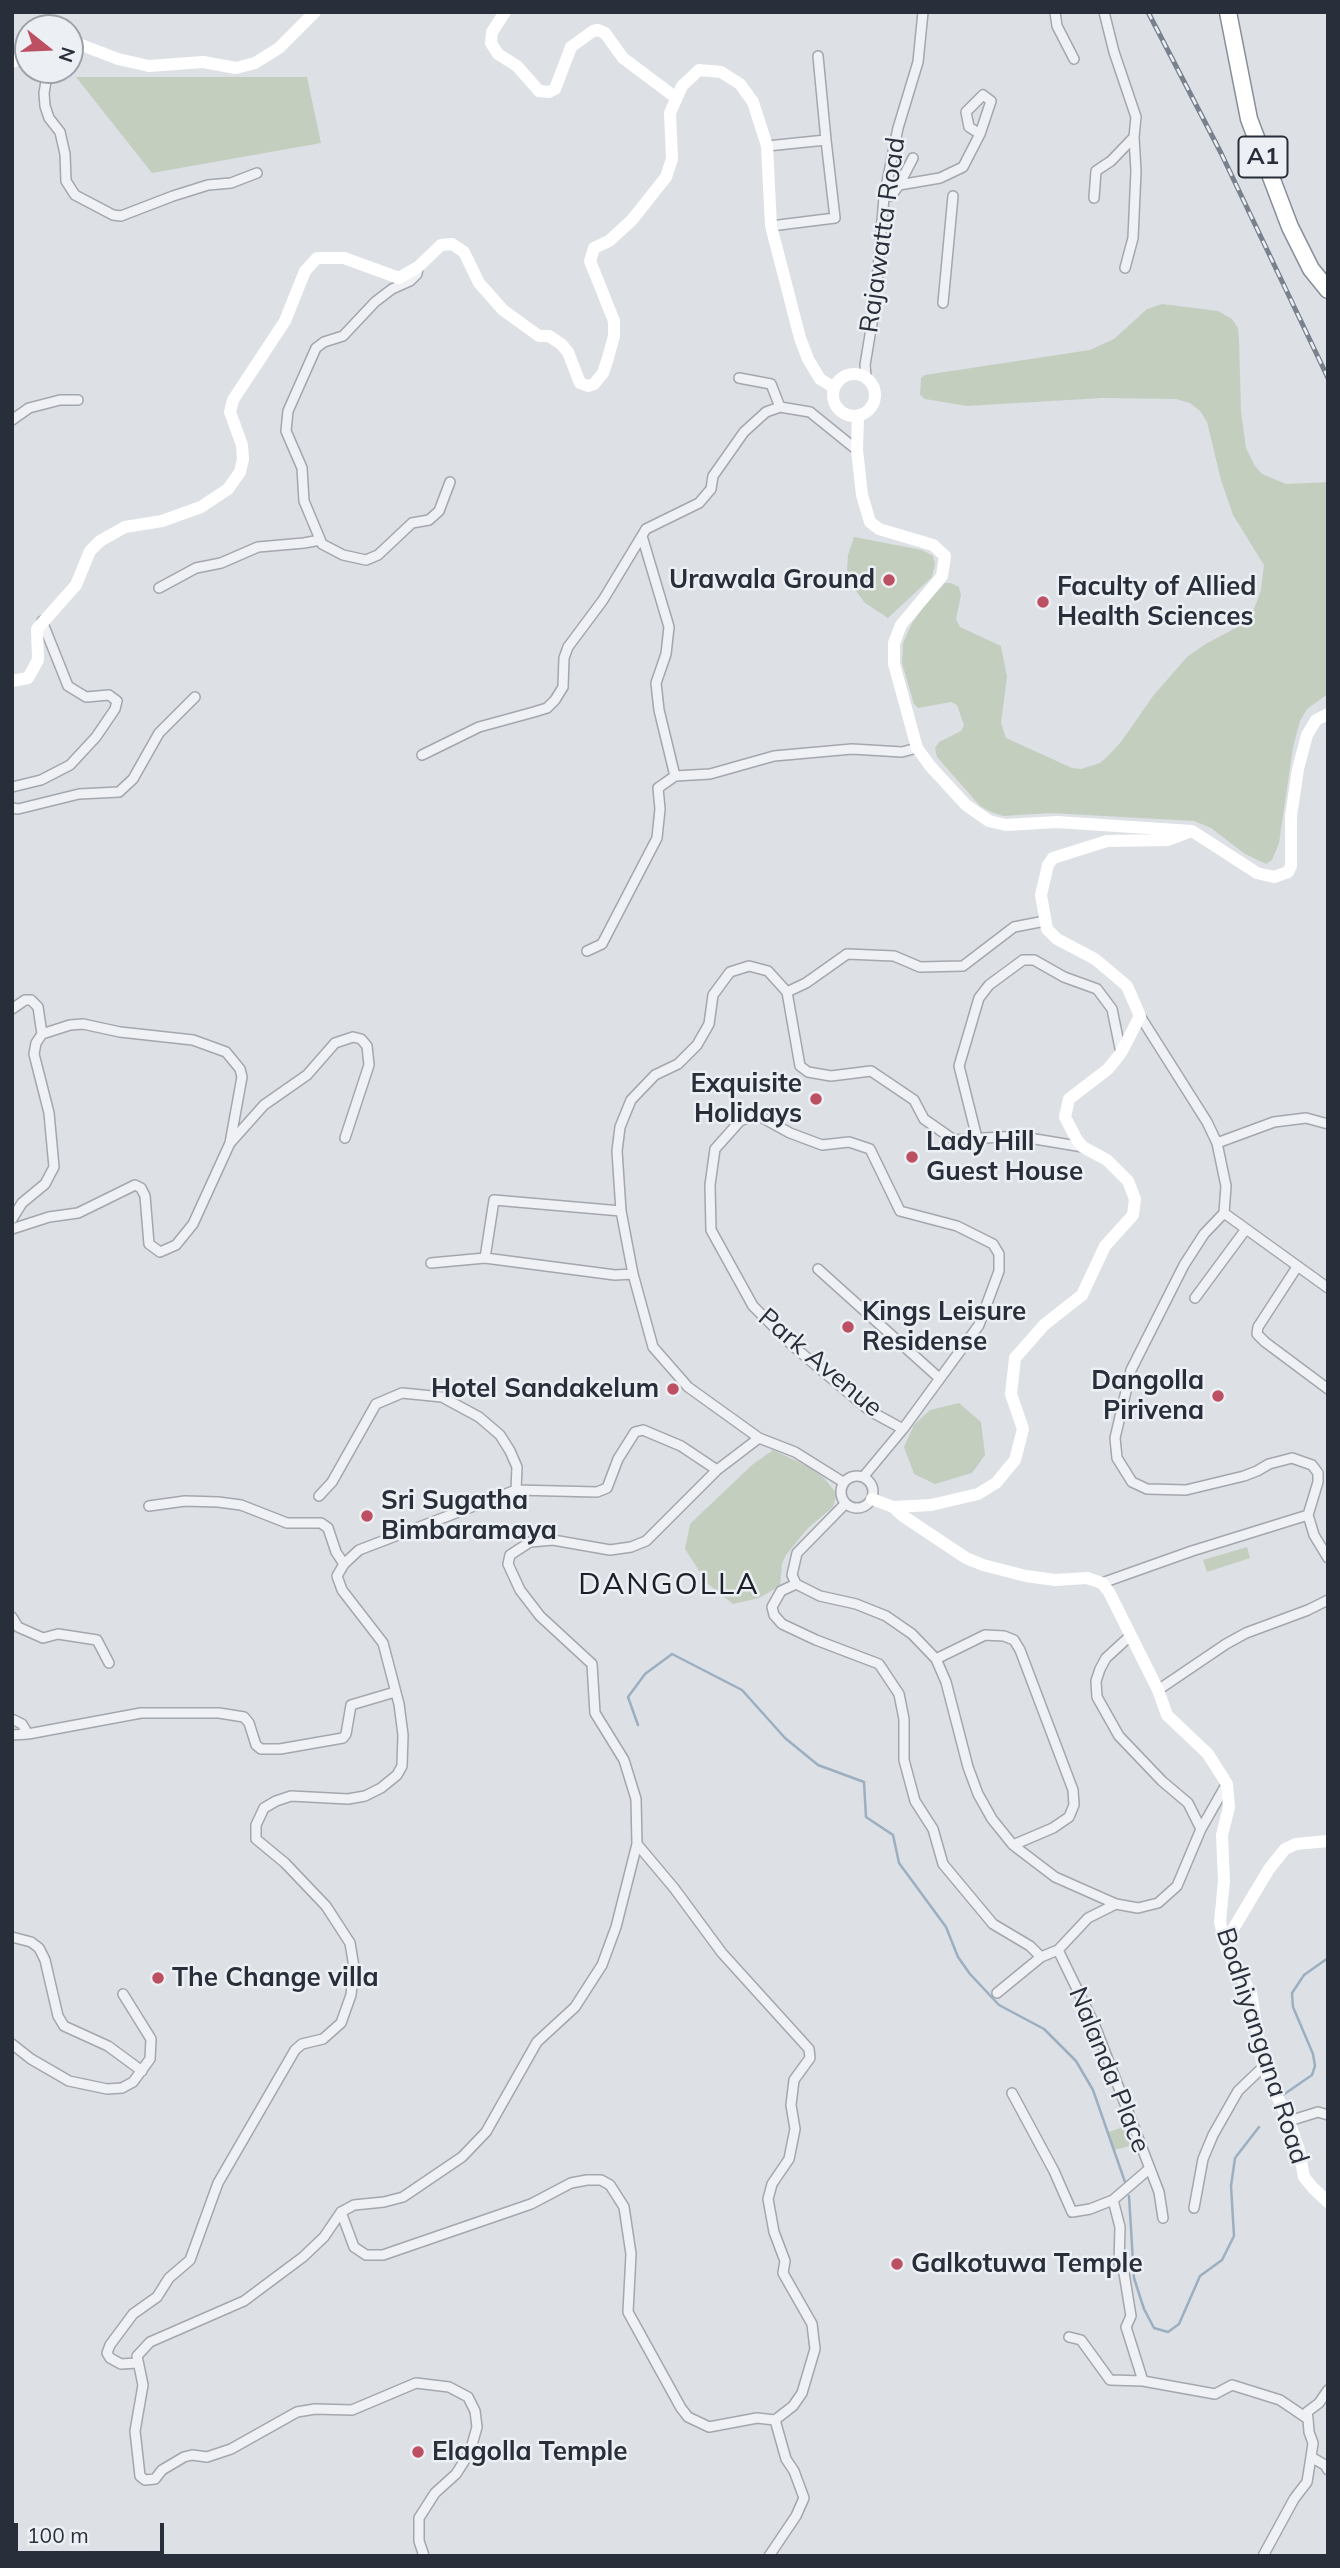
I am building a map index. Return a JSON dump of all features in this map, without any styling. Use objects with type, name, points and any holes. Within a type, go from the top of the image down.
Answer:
[{"type":"highway","name":"A1","points":[[1228,12],[1249,120],[1300,249],[1311,269],[1328,290]]},
{"type":"street","points":[[84,46],[118,59],[149,66],[203,62],[236,68],[255,63],[279,48],[315,12]]},
{"type":"street","points":[[505,12],[492,32],[491,43],[498,54],[517,66],[538,91],[549,92],[555,89],[571,47],[598,30],[605,33],[623,58],[676,97]]},
{"type":"street","name":"Rajawatta Road","points":[[866,376],[864,365],[874,305],[884,197],[898,128],[918,62],[923,12]]},
{"type":"street","points":[[1055,12],[1058,26],[1073,59]]},
{"type":"street","points":[[1104,12],[1136,117],[1133,238],[1125,268]]},
{"type":"street","points":[[771,226],[835,218],[817,56]]},
{"type":"street","points":[[12,681],[29,678],[38,660],[37,629],[76,585],[90,551],[100,541],[125,527],[162,521],[201,507],[228,489],[240,472],[243,459],[242,445],[230,412],[233,400],[285,321],[305,271],[317,258],[344,258],[399,278],[418,267],[441,245],[452,244],[464,253],[480,283],[503,310],[539,335],[549,336],[561,344],[568,352],[580,383],[588,386],[594,384],[603,373],[608,358],[614,336],[614,321],[590,261],[594,248],[609,242],[632,220],[666,177],[672,159],[670,113],[682,86],[699,70],[721,72],[740,84],[753,102],[766,146],[771,226],[800,338],[820,379],[833,387]]},
{"type":"street","points":[[46,84],[45,106],[49,118],[60,132],[65,153],[66,181],[75,195],[113,215],[121,216],[173,196],[208,185],[231,183],[257,173]]},
{"type":"street","points":[[899,185],[940,178],[963,167],[980,134]]},
{"type":"street","points":[[1094,198],[1096,171],[1111,161],[1134,137]]},
{"type":"street","points":[[766,146],[826,140]]},
{"type":"street","points":[[891,196],[913,158]]},
{"type":"street","points":[[943,303],[953,196]]},
{"type":"street","points":[[418,267],[417,274],[410,281],[392,289],[374,302],[343,336],[324,342],[316,348],[288,411],[286,431],[302,468],[304,501],[320,540],[322,544],[343,555],[366,561],[378,555],[412,523],[429,520],[439,511],[450,482]]},
{"type":"street","points":[[847,373],[866,376],[876,391],[876,397],[873,405],[858,416],[850,416],[837,409],[833,402],[833,387],[847,373]]},
{"type":"street","points":[[739,378],[771,384],[780,407]]},
{"type":"street","points":[[12,420],[29,408],[60,400],[78,400]]},
{"type":"street","points":[[422,755],[480,727],[547,708],[564,687],[568,647],[604,600],[646,529],[699,503],[711,489],[713,476],[744,432],[766,412],[780,407],[810,412],[857,450]]},
{"type":"street","points":[[858,416],[857,450],[862,495],[870,522],[879,529],[933,545],[945,556],[942,576],[901,625],[894,643],[894,664],[917,748],[930,767],[966,805],[989,821],[1006,825],[1057,822],[1192,831],[1257,873],[1274,877],[1287,872],[1291,866],[1291,816],[1307,735],[1316,720],[1328,714]]},
{"type":"street","points":[[642,536],[669,627],[666,654],[656,683],[659,710],[675,776]]},
{"type":"street","points":[[159,588],[196,568],[221,563],[258,547],[320,540]]},
{"type":"street","points":[[12,787],[41,780],[70,765],[96,737],[115,709],[117,701],[109,695],[86,697],[68,686],[42,621]]},
{"type":"street","points":[[12,808],[18,809],[79,794],[119,792],[133,779],[159,733],[195,697]]},
{"type":"street","points":[[587,951],[602,944],[657,838],[660,809],[658,788],[675,776],[710,774],[774,756],[852,749],[902,752],[917,748]]},
{"type":"street","points":[[1192,831],[1168,840],[1107,841],[1053,858],[1048,865],[1041,895],[1047,929],[1057,939],[1095,959],[1127,986],[1140,1016],[1207,1122],[1217,1143],[1226,1186],[1224,1213],[1204,1234],[1184,1265],[1130,1370],[1115,1438],[1117,1458],[1132,1482],[1147,1489],[1186,1490],[1244,1476],[1269,1464],[1293,1458],[1312,1465],[1318,1473],[1318,1482],[1308,1515],[1314,1535],[1328,1558]]},
{"type":"street","points":[[787,992],[806,983],[847,954],[894,956],[920,967],[963,966],[1014,927],[1045,921]]},
{"type":"street","points":[[977,1138],[959,1066],[979,998],[989,985],[1023,960],[1034,960],[1063,978],[1097,989],[1112,1009],[1121,1053]]},
{"type":"street","points":[[843,1482],[795,1452],[759,1438],[688,1387],[653,1347],[633,1274],[621,1211],[617,1151],[620,1127],[631,1100],[655,1075],[678,1064],[697,1045],[709,1024],[713,995],[730,972],[749,967],[768,971],[787,992],[800,1066],[808,1072],[831,1076],[871,1070],[914,1100],[924,1119],[954,1140],[1017,1136],[1083,1147],[1107,1160],[1128,1181],[1135,1199],[1133,1215],[1105,1246],[1082,1295],[1044,1325],[1015,1358],[1010,1394],[1023,1429],[1015,1460],[996,1483],[978,1494],[931,1505],[893,1507],[872,1499]]},
{"type":"street","points":[[12,1009],[25,1000],[31,1000],[38,1007],[42,1034]]},
{"type":"street","points":[[1083,1147],[1065,1117],[1069,1099],[1108,1069],[1121,1053],[1140,1016]]},
{"type":"street","points":[[12,1219],[22,1203],[46,1184],[54,1167],[49,1113],[34,1054],[36,1043],[42,1034],[70,1025],[83,1024],[120,1032],[192,1040],[226,1052],[240,1069],[242,1077],[230,1143],[192,1224],[176,1245],[160,1252],[149,1244],[145,1196],[141,1188],[135,1185],[78,1213],[49,1217],[12,1229]]},
{"type":"street","points":[[230,1143],[264,1105],[307,1075],[335,1043],[353,1037],[361,1039],[367,1046],[369,1065],[345,1138]]},
{"type":"street","name":"Park Avenue","points":[[761,1117],[790,1133],[822,1145],[849,1142],[870,1149],[900,1211],[957,1226],[993,1244],[999,1254],[999,1272],[979,1325],[938,1377],[903,1429],[870,1411],[793,1346],[753,1306],[711,1230],[710,1185],[715,1149],[740,1121],[761,1117]]},
{"type":"street","points":[[1217,1143],[1274,1122],[1306,1118],[1328,1124]]},
{"type":"street","points":[[485,1258],[494,1200],[621,1211]]},
{"type":"street","points":[[1224,1213],[1328,1288]]},
{"type":"street","points":[[1195,1298],[1246,1229]]},
{"type":"street","points":[[431,1263],[485,1258],[615,1275],[633,1274]]},
{"type":"street","points":[[1297,1267],[1258,1327],[1257,1334],[1328,1389]]},
{"type":"street","points":[[818,1269],[938,1377]]},
{"type":"street","points":[[319,1496],[332,1482],[376,1404],[402,1393],[442,1396],[479,1417],[500,1435],[510,1451],[517,1468],[516,1489]]},
{"type":"street","points":[[864,1476],[903,1429]]},
{"type":"street","points":[[137,2363],[121,2364],[110,2358],[107,2353],[110,2345],[134,2314],[157,2297],[169,2278],[190,2260],[218,2183],[295,2050],[302,2044],[323,2039],[341,2023],[351,1995],[354,1967],[350,1943],[326,1906],[285,1863],[256,1839],[256,1825],[264,1808],[276,1801],[291,1796],[348,1799],[382,1788],[397,1775],[402,1766],[403,1735],[383,1643],[342,1590],[337,1576],[344,1564],[359,1550],[516,1489],[597,1492],[607,1488],[618,1460],[635,1432],[643,1430],[681,1446],[717,1470]]},
{"type":"street","points":[[424,2556],[419,2541],[419,2518],[435,2493],[456,2474],[470,2452],[477,2427],[475,2411],[468,2397],[449,2387],[416,2383],[352,2410],[315,2409],[297,2412],[231,2449],[207,2457],[184,2457],[162,2470],[155,2479],[145,2480],[140,2476],[135,2431],[143,2385],[136,2356],[150,2342],[243,2301],[303,2257],[324,2237],[341,2212],[354,2205],[403,2197],[462,2157],[486,2132],[537,2042],[575,2007],[603,1965],[616,1927],[637,1844],[636,1799],[624,1760],[595,1713],[592,1664],[540,1616],[520,1590],[508,1564],[510,1555],[530,1542],[552,1540],[610,1550],[631,1547],[646,1541],[717,1470],[759,1438]]},
{"type":"street","points":[[852,1475],[864,1476],[874,1488],[872,1499],[860,1509],[845,1504],[840,1491],[843,1482],[852,1475]]},
{"type":"street","points":[[149,1506],[185,1501],[218,1502],[241,1505],[287,1523],[321,1523],[328,1528],[336,1552],[344,1564]]},
{"type":"street","points":[[845,1504],[797,1553],[792,1575],[796,1584],[820,1596],[856,1604],[886,1616],[912,1634],[936,1659],[946,1682],[968,1767],[978,1794],[992,1819],[1013,1845],[1055,1877],[1116,1904],[1138,1908],[1158,1903],[1177,1886],[1202,1829],[1227,1784],[1208,1754],[1167,1715],[1158,1690],[1109,1592],[1101,1583],[1087,1578],[1055,1580],[983,1565],[966,1558],[903,1517],[893,1507]]},
{"type":"street","points":[[1101,1583],[1308,1515]]},
{"type":"street","points":[[796,1584],[781,1591],[772,1607],[774,1615],[782,1624],[816,1640],[879,1664],[899,1695],[904,1719],[906,1770],[915,1801],[933,1829],[943,1864],[993,1924],[1030,1946],[1041,1957]]},
{"type":"street","points":[[1158,1690],[1215,1649],[1246,1633],[1308,1611],[1328,1600]]},
{"type":"street","points":[[12,1617],[18,1627],[43,1638],[58,1634],[97,1640],[108,1663]]},
{"type":"street","points":[[936,1659],[985,1635],[1004,1636],[1014,1640],[1020,1650],[1073,1790],[1074,1805],[1069,1817],[1053,1828],[1013,1845]]},
{"type":"street","points":[[1129,1636],[1106,1658],[1100,1669],[1096,1681],[1097,1697],[1119,1736],[1162,1781],[1188,1802],[1202,1829]]},
{"type":"street","points":[[12,1735],[141,1713],[219,1713],[244,1717],[249,1723],[256,1745],[261,1749],[280,1749],[343,1738],[351,1705],[395,1692]]},
{"type":"street","points":[[12,1719],[22,1724],[28,1734]]},
{"type":"street","name":"Bodhiyangana Road","points":[[1227,1784],[1229,1807],[1222,1835],[1224,1881],[1220,1922],[1227,1952],[1251,1993],[1263,2067],[1289,2121],[1299,2150],[1304,2177],[1328,2202]]},
{"type":"street","points":[[1226,1941],[1269,1869],[1285,1849],[1296,1844],[1328,1841]]},
{"type":"street","points":[[341,2212],[355,2247],[366,2255],[383,2255],[531,2204],[571,2183],[601,2180],[610,2185],[624,2207],[631,2254],[628,2312],[688,2417],[709,2427],[757,2418],[775,2420],[793,2406],[802,2393],[815,2348],[812,2324],[783,2273],[785,2261],[768,2199],[772,2184],[789,2159],[795,2129],[791,2105],[794,2080],[810,2058],[809,2049],[801,2037],[722,1954],[674,1888],[637,1844]]},
{"type":"street","points":[[997,1993],[1041,1957],[1058,1950],[1088,1918],[1116,1904]]},
{"type":"street","points":[[12,1937],[32,1942],[39,1948],[45,1960],[58,2016],[64,2026],[108,2046],[142,2071]]},
{"type":"street","name":"Nalanda Place","points":[[1012,2093],[1054,2171],[1072,2212],[1090,2209],[1113,2200],[1149,2169],[1095,2026],[1058,1950]]},
{"type":"street","points":[[12,2044],[31,2059],[69,2081],[107,2090],[122,2088],[133,2082],[150,2059],[151,2039],[123,1994]]},
{"type":"street","points":[[1194,2208],[1203,2159],[1213,2135],[1238,2091],[1263,2067]]},
{"type":"street","points":[[1289,2121],[1318,2112],[1328,2115]]},
{"type":"street","points":[[1149,2169],[1158,2192],[1163,2218]]},
{"type":"street","points":[[1113,2200],[1120,2227],[1119,2264],[1124,2273],[1131,2316],[1126,2327],[1143,2381]]},
{"type":"street","points":[[1069,2337],[1081,2340],[1111,2380],[1143,2381],[1215,2394],[1232,2385],[1280,2400],[1308,2419]]},
{"type":"street","points":[[1263,2556],[1294,2499],[1307,2482],[1313,2443],[1308,2432],[1307,2412],[1319,2403],[1328,2390]]},
{"type":"street","points":[[769,2556],[796,2516],[804,2498],[794,2471],[786,2459],[775,2420]]},
{"type":"street","points":[[1311,2457],[1325,2465],[1328,2470]]},
{"type":"green space","points":[[84,77],[307,77],[321,143],[152,173],[82,84],[84,84]]},
{"type":"green space","points":[[1162,304],[1218,311],[1232,319],[1238,328],[1241,412],[1246,448],[1262,474],[1286,484],[1328,482],[1328,694],[1307,709],[1300,721],[1293,747],[1279,843],[1272,860],[1266,864],[1245,854],[1211,828],[1194,821],[1051,813],[1003,816],[980,806],[937,757],[935,748],[939,742],[961,731],[964,725],[957,705],[951,702],[918,708],[914,704],[902,663],[903,643],[912,623],[925,605],[945,583],[959,587],[961,595],[956,619],[960,627],[1001,646],[1007,677],[1001,723],[1006,738],[1072,768],[1081,769],[1100,763],[1109,755],[1153,696],[1187,657],[1243,624],[1254,609],[1261,590],[1264,565],[1233,515],[1221,480],[1207,422],[1200,411],[1190,403],[1176,399],[1102,398],[967,406],[925,399],[920,395],[921,378],[925,375],[1090,350],[1114,339],[1147,309]]},
{"type":"green space","name":"Urawala Ground","points":[[854,537],[922,550],[933,556],[935,564],[932,577],[888,618],[865,603],[850,583],[848,555]]},
{"type":"green space","points":[[959,1403],[981,1422],[985,1455],[972,1473],[935,1484],[914,1474],[904,1447],[914,1425],[930,1410]]},
{"type":"green space","points":[[773,1450],[807,1466],[824,1478],[837,1494],[833,1507],[808,1528],[786,1555],[782,1564],[780,1586],[759,1598],[733,1604],[707,1583],[685,1549],[690,1524],[752,1465]]},
{"type":"green space","points":[[1247,1547],[1250,1558],[1207,1572],[1203,1560]]},
{"type":"green space","points":[[1123,2127],[1134,2145],[1114,2150],[1109,2132]]},
{"type":"waterway","points":[[638,1725],[628,1697],[645,1674],[672,1654],[742,1690],[785,1738],[818,1765],[864,1782],[866,1817],[893,1835],[899,1863],[946,1927],[958,1957],[970,1974],[999,2005],[1044,2029],[1076,2061],[1093,2090],[1125,2182]]},
{"type":"waterway","points":[[1283,2095],[1312,2075],[1315,2066],[1313,2054],[1293,2007],[1292,1993],[1304,1975],[1328,1958]]},
{"type":"waterway","points":[[1129,2196],[1134,2278],[1144,2309],[1154,2328],[1168,2332],[1179,2324],[1200,2276],[1222,2260],[1234,2236],[1231,2186],[1235,2158],[1259,2127]]},
{"type":"railway","points":[[1148,12],[1221,153],[1328,378]]},
{"type":"place","name":"Urawala Ground","points":[[889,580]]},
{"type":"place","name":"Faculty of Allied Health Sciences","points":[[1043,602]]},
{"type":"place","name":"Exquisite Holidays","points":[[816,1099]]},
{"type":"place","name":"Lady Hill Guest House","points":[[912,1157]]},
{"type":"place","name":"Kings Leisure Residense","points":[[848,1327]]},
{"type":"place","name":"Hotel Sandakelum","points":[[673,1389]]},
{"type":"place","name":"Dangolla Pirivena","points":[[1218,1396]]},
{"type":"place","name":"Sri Sugatha Bimbaramaya","points":[[367,1516]]},
{"type":"place","name":"The Change villa","points":[[158,1978]]},
{"type":"place","name":"Galkotuwa Temple","points":[[897,2264]]},
{"type":"place","name":"Elagolla Temple","points":[[418,2452]]},
{"type":"district","name":"DANGOLLA","points":[[669,1585]]}]
